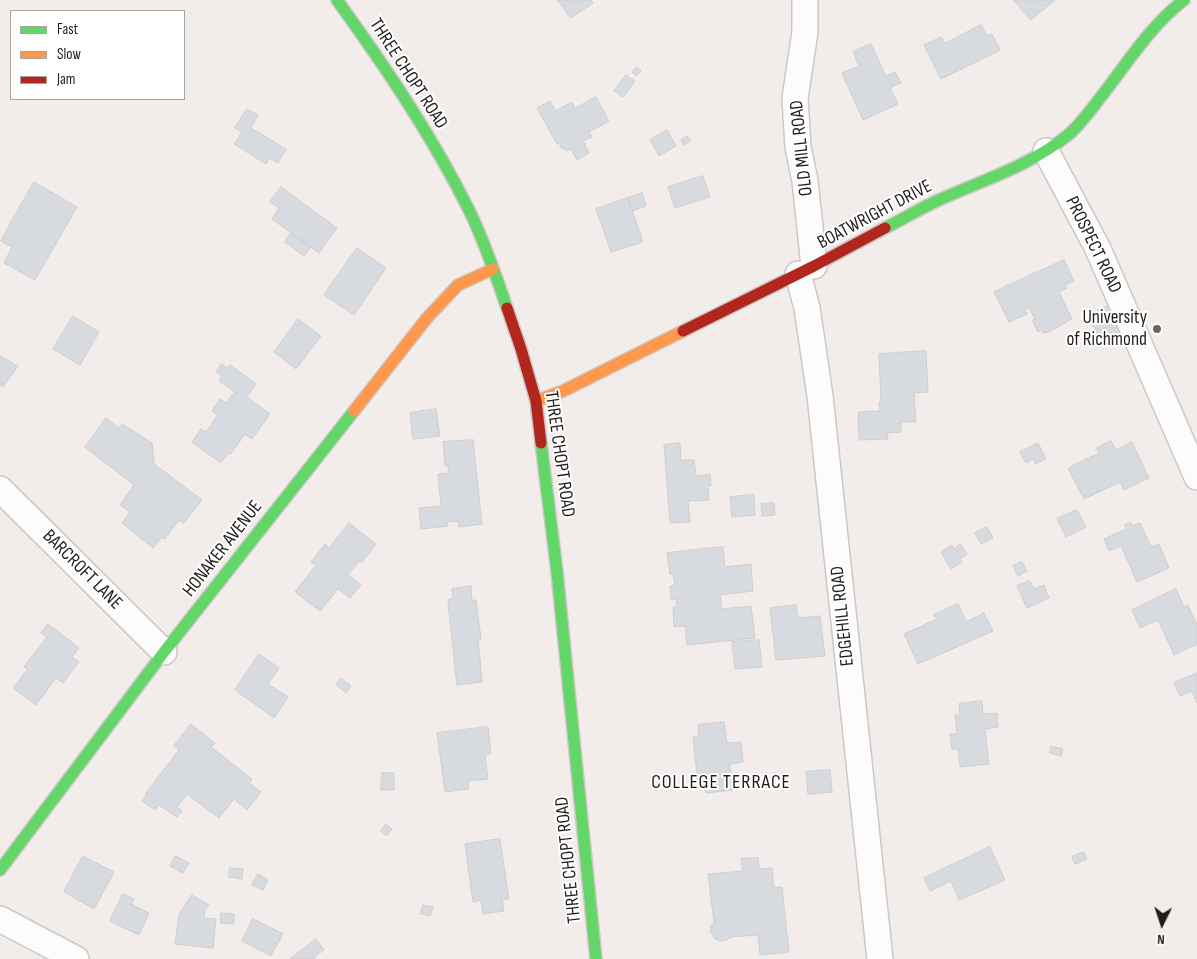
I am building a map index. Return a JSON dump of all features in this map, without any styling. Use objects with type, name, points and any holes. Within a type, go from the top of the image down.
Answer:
[{"type":"street","name":"THREE CHOPT ROAD","points":[[337,0],[386,68],[441,158],[471,214],[521,349],[536,401],[558,581],[596,959]]},
{"type":"street","name":"OLD MILL ROAD","points":[[805,0],[804,32],[795,98],[797,138],[805,181],[806,270]]},
{"type":"street","name":"BOATWRIGHT DRIVE","points":[[536,401],[563,391],[806,270],[937,201],[1024,164],[1046,151],[1069,134],[1087,115],[1154,29],[1170,11],[1184,0]]},
{"type":"street","name":"PROSPECT ROAD","points":[[1046,151],[1098,249],[1197,477]]},
{"type":"street","name":"HONAKER AVENUE","points":[[0,870],[164,652],[427,318],[458,285],[492,268]]},
{"type":"street","name":"EDGEHILL ROAD","points":[[806,270],[807,308],[820,396],[880,959]]},
{"type":"street","name":"BARCROFT LANE","points":[[0,489],[164,652]]},
{"type":"street","points":[[0,919],[76,959]]},
{"type":"building","points":[[558,0],[591,0],[593,3],[571,18]]},
{"type":"building","points":[[1014,0],[1055,0],[1031,20]]},
{"type":"building","points":[[981,25],[987,36],[992,34],[1000,50],[941,79],[924,45],[941,37],[945,43]]},
{"type":"building","points":[[871,44],[886,76],[895,72],[901,83],[890,88],[898,104],[863,120],[842,73],[859,66],[853,52]]},
{"type":"building","points":[[637,67],[641,71],[636,76],[632,72]]},
{"type":"building","points":[[626,75],[635,81],[623,97],[614,91]]},
{"type":"building","points":[[596,97],[609,121],[589,132],[592,137],[583,141],[589,153],[577,160],[571,149],[567,151],[565,148],[562,149],[559,143],[557,144],[537,108],[550,101],[555,111],[572,102],[575,108]]},
{"type":"building","points":[[247,109],[258,115],[251,128],[286,149],[278,163],[269,158],[266,164],[234,144],[242,132],[235,128]]},
{"type":"building","points":[[667,130],[676,146],[659,156],[650,140]]},
{"type":"building","points":[[687,136],[691,141],[684,145],[681,140]]},
{"type":"building","points":[[703,176],[710,197],[675,208],[668,187]]},
{"type":"building","points":[[34,182],[77,207],[35,280],[4,263],[12,247],[1,241]]},
{"type":"building","points":[[281,187],[337,228],[319,253],[272,219],[279,208],[270,202]]},
{"type":"building","points":[[642,193],[646,206],[632,211],[628,198]]},
{"type":"building","points":[[628,198],[643,242],[611,252],[596,209]]},
{"type":"building","points":[[291,233],[311,247],[304,256],[285,242]]},
{"type":"building","points":[[357,248],[386,268],[354,315],[324,295]]},
{"type":"building","points":[[1064,260],[1074,281],[1065,285],[1067,288],[1059,292],[1072,319],[1049,332],[1043,333],[1042,330],[1038,332],[1032,320],[1035,319],[1029,307],[1025,309],[1027,314],[1009,322],[994,292]]},
{"type":"building","points":[[1110,305],[1121,331],[1112,336],[1111,333],[1100,338],[1087,316]]},
{"type":"building","points":[[73,316],[99,332],[80,365],[53,349]]},
{"type":"building","points":[[298,319],[321,336],[296,369],[274,352]]},
{"type":"building","points":[[926,351],[928,392],[914,393],[916,422],[901,422],[901,432],[887,433],[888,439],[859,440],[858,412],[880,411],[879,354]]},
{"type":"building","points":[[0,356],[18,366],[3,387],[0,385]]},
{"type":"building","points":[[222,364],[227,368],[230,365],[256,384],[247,397],[270,414],[252,439],[245,434],[230,455],[228,453],[221,463],[192,442],[201,429],[206,432],[218,415],[212,411],[220,399],[226,403],[235,392],[219,381],[222,376],[216,372]]},
{"type":"building","points":[[436,409],[440,436],[413,439],[410,413]]},
{"type":"building","points":[[106,418],[119,428],[122,424],[152,443],[154,464],[202,500],[183,524],[179,520],[165,539],[162,537],[153,548],[122,523],[130,512],[120,505],[134,485],[85,447]]},
{"type":"building","points":[[473,440],[482,524],[459,527],[458,521],[447,522],[448,526],[421,529],[419,508],[441,506],[438,474],[449,473],[448,466],[445,466],[443,442]]},
{"type":"building","points":[[1111,441],[1116,450],[1132,442],[1149,478],[1124,490],[1120,482],[1084,499],[1068,468],[1099,453],[1097,448]]},
{"type":"building","points":[[680,443],[681,460],[694,460],[696,476],[710,474],[711,486],[708,486],[709,500],[688,501],[690,522],[670,523],[664,445]]},
{"type":"building","points":[[1038,443],[1046,459],[1035,464],[1033,459],[1026,463],[1020,452]]},
{"type":"building","points":[[754,495],[755,515],[732,517],[730,497]]},
{"type":"building","points":[[774,503],[775,515],[762,516],[761,504]]},
{"type":"building","points":[[1077,510],[1086,527],[1066,537],[1057,519]]},
{"type":"building","points":[[349,523],[376,544],[362,562],[359,561],[348,575],[361,585],[350,598],[338,589],[320,611],[295,592],[316,565],[311,562],[325,544],[329,548]]},
{"type":"building","points":[[1131,523],[1132,526],[1140,523],[1151,547],[1159,544],[1169,568],[1137,582],[1121,546],[1109,551],[1104,539],[1126,529],[1125,525]]},
{"type":"building","points":[[987,527],[993,538],[981,544],[975,533]]},
{"type":"building","points":[[961,544],[967,554],[960,559],[962,562],[951,569],[941,552],[952,545],[953,549]]},
{"type":"building","points":[[723,547],[725,567],[751,564],[753,591],[720,595],[722,609],[751,606],[755,638],[687,645],[685,626],[674,627],[673,607],[677,607],[676,599],[671,600],[670,586],[675,585],[673,574],[670,574],[667,553]]},
{"type":"building","points":[[1022,562],[1027,571],[1018,576],[1013,566]]},
{"type":"building","points":[[1030,581],[1034,589],[1044,585],[1049,598],[1027,608],[1017,586]]},
{"type":"building","points":[[471,586],[472,601],[476,600],[481,639],[478,639],[482,682],[457,685],[448,603],[449,599],[453,599],[452,589]]},
{"type":"building","points":[[1176,589],[1184,607],[1188,605],[1197,625],[1197,644],[1174,655],[1158,620],[1140,628],[1132,610]]},
{"type":"building","points":[[958,604],[966,622],[984,613],[993,631],[918,664],[904,634],[937,619],[934,615]]},
{"type":"building","points":[[796,605],[798,618],[820,616],[825,656],[776,660],[770,608]]},
{"type":"building","points":[[48,624],[79,648],[72,657],[79,662],[63,683],[56,678],[36,705],[13,688],[27,670],[24,667],[47,637],[41,633]]},
{"type":"building","points":[[759,640],[762,667],[735,669],[732,642]]},
{"type":"building","points":[[259,654],[279,668],[268,684],[288,697],[274,718],[235,690]]},
{"type":"building","points":[[1197,673],[1197,703],[1192,691],[1180,696],[1174,683]]},
{"type":"building","points":[[341,678],[351,686],[346,693],[336,685]]},
{"type":"building","points":[[982,701],[983,714],[997,713],[998,727],[985,729],[989,764],[960,767],[958,749],[952,749],[950,734],[957,734],[955,715],[960,715],[959,704]]},
{"type":"building","points":[[724,722],[727,743],[741,742],[743,762],[730,764],[733,790],[706,793],[704,782],[698,782],[693,737],[699,737],[698,725]]},
{"type":"building","points":[[191,724],[215,743],[211,747],[252,779],[249,783],[261,792],[247,810],[234,799],[219,818],[187,794],[177,807],[182,811],[177,817],[159,805],[155,810],[142,801],[147,795],[145,794],[179,750],[174,746]]},
{"type":"building","points":[[488,727],[491,754],[485,755],[488,779],[468,781],[469,789],[445,792],[437,733]]},
{"type":"building","points":[[1051,746],[1063,749],[1061,756],[1050,753]]},
{"type":"building","points":[[830,770],[832,792],[808,794],[806,772]]},
{"type":"building","points":[[382,773],[394,773],[394,790],[381,790]]},
{"type":"building","points":[[386,824],[392,829],[386,836],[381,831]]},
{"type":"building","points":[[500,839],[509,899],[502,900],[504,911],[483,914],[481,900],[473,902],[465,844]]},
{"type":"building","points":[[990,847],[1005,880],[959,900],[951,881],[930,891],[924,878]]},
{"type":"building","points":[[1084,852],[1087,859],[1075,864],[1072,857]]},
{"type":"building","points":[[83,856],[114,872],[94,909],[64,892]]},
{"type":"building","points":[[175,856],[189,863],[183,873],[170,866]]},
{"type":"building","points":[[758,858],[759,869],[772,868],[774,888],[782,887],[789,952],[760,955],[758,935],[730,937],[727,940],[721,941],[715,939],[710,931],[714,922],[708,874],[743,871],[741,859]]},
{"type":"building","points":[[230,868],[243,869],[242,879],[229,877]]},
{"type":"building","points":[[258,874],[268,880],[263,890],[252,885]]},
{"type":"building","points":[[123,894],[134,899],[131,904],[149,913],[139,935],[110,921]]},
{"type":"building","points":[[192,895],[209,905],[205,910],[204,918],[216,919],[213,948],[175,944],[179,915]]},
{"type":"building","points":[[423,905],[433,907],[430,916],[421,914]]},
{"type":"building","points":[[221,913],[234,914],[234,924],[221,923]]},
{"type":"building","points":[[253,919],[283,934],[271,956],[242,941]]},
{"type":"building","points":[[316,939],[324,950],[314,957],[315,959],[290,959]]},
{"type":"traffic: fast","points":[[337,0],[408,103],[456,184],[481,236],[507,308]]},
{"type":"traffic: fast","points":[[885,228],[932,203],[1022,164],[1068,135],[1089,113],[1149,34],[1184,0]]},
{"type":"traffic: fast","points":[[0,870],[164,652],[354,411]]},
{"type":"traffic: fast","points":[[541,443],[557,572],[596,959]]},
{"type":"traffic: slow","points":[[354,411],[427,318],[458,285],[493,269]]},
{"type":"traffic: slow","points":[[536,401],[563,391],[683,331]]},
{"type":"traffic: jam","points":[[683,331],[814,266],[885,228]]},
{"type":"traffic: jam","points":[[507,308],[536,401],[541,443]]},
{"type":"place","name":"University of Richmond","points":[[1157,329]]},
{"type":"district","name":"COLLEGE TERRACE","points":[[721,783]]}]
